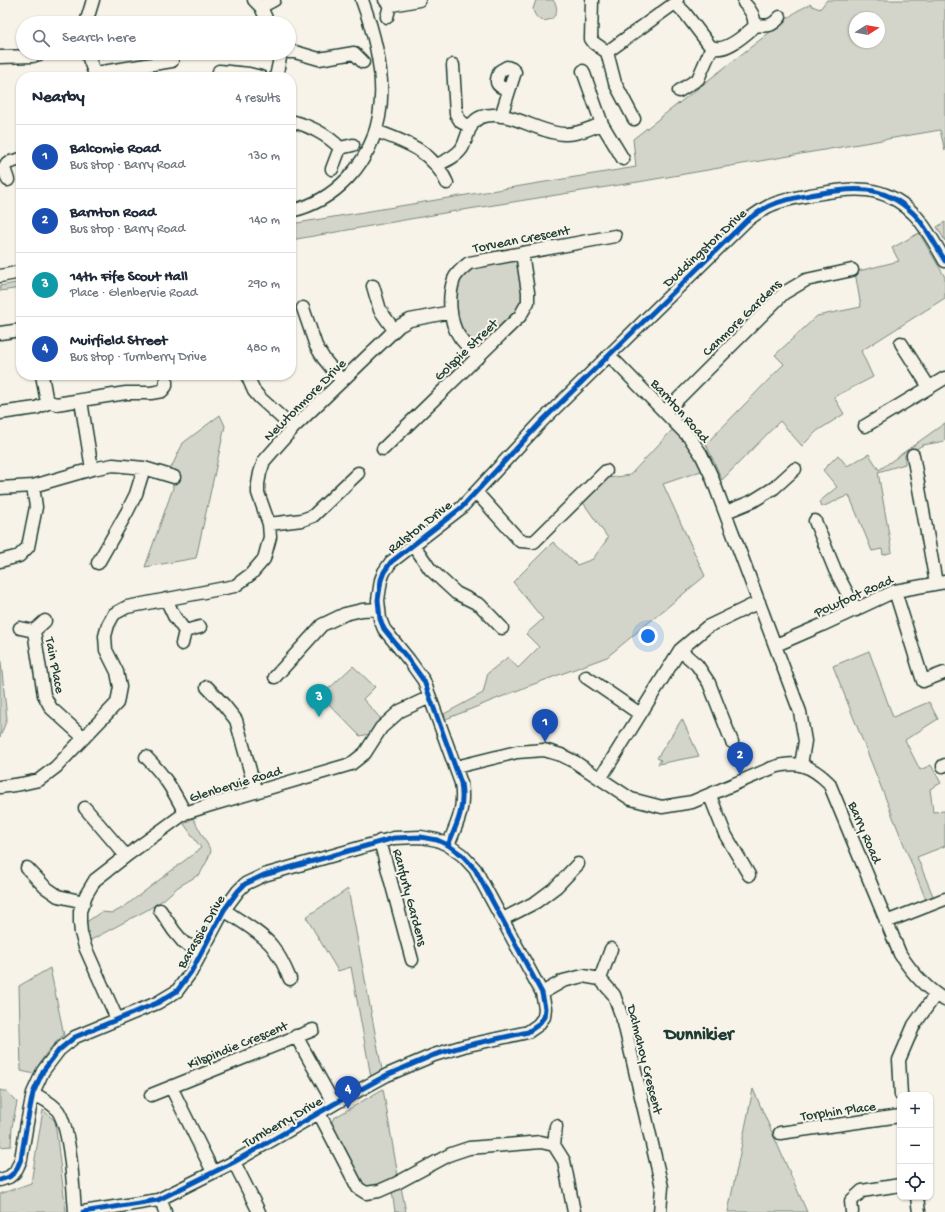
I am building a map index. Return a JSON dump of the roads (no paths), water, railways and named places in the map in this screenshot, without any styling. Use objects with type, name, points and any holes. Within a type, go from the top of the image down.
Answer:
[{"type":"street","points":[[88,16],[93,0]]},
{"type":"street","points":[[264,16],[257,3],[274,0]]},
{"type":"street","points":[[296,210],[308,207],[341,186],[363,160],[370,148],[376,131],[380,114],[382,88],[374,40],[362,0]]},
{"type":"street","points":[[387,18],[388,2],[419,0]]},
{"type":"street","points":[[592,0],[591,39],[594,43],[607,52],[616,83],[634,119]]},
{"type":"street","points":[[607,52],[676,2],[712,47],[725,47],[733,44],[754,27],[755,24]]},
{"type":"street","points":[[744,3],[751,11],[755,24]]},
{"type":"street","points":[[755,24],[770,25],[780,17]]},
{"type":"street","points":[[679,91],[698,79],[712,47]]},
{"type":"street","points":[[296,52],[318,59],[358,58]]},
{"type":"street","points":[[0,57],[16,57]]},
{"type":"street","points":[[90,60],[95,72]]},
{"type":"street","points":[[277,72],[280,60]]},
{"type":"street","points":[[112,72],[172,61]]},
{"type":"street","points":[[453,65],[456,114],[461,122],[470,127]]},
{"type":"street","points":[[219,71],[229,72]]},
{"type":"street","points":[[583,71],[602,124],[623,159]]},
{"type":"street","points":[[501,116],[508,90]]},
{"type":"street","points":[[437,165],[452,158],[462,148],[473,122],[483,117],[501,116],[550,132],[563,134],[575,133],[602,124]]},
{"type":"street","points":[[296,123],[315,130],[340,148],[353,145]]},
{"type":"street","points":[[376,131],[414,146],[437,165],[447,183]]},
{"type":"street","points":[[332,169],[340,148]]},
{"type":"street","points":[[4,171],[7,164],[16,161]]},
{"type":"street","name":"Duddingston Drive","points":[[609,355],[746,221],[768,206],[790,199],[850,189],[868,189],[891,197],[914,213],[945,261]]},
{"type":"street","name":"Torvean Crescent","points":[[479,356],[460,337],[454,327],[451,312],[451,296],[454,279],[460,270],[469,263],[615,236]]},
{"type":"street","name":"Golspie Street","points":[[383,449],[520,316],[525,309],[528,302],[528,292],[522,253]]},
{"type":"street","name":"Canmore Gardens","points":[[665,412],[784,293],[806,280],[852,270]]},
{"type":"street","points":[[0,276],[16,273]]},
{"type":"street","points":[[373,286],[380,310],[394,330]]},
{"type":"street","points":[[302,308],[316,346],[324,360],[342,381]]},
{"type":"street","name":"Newtonmore Drive","points":[[0,787],[39,780],[56,767],[117,703],[120,687],[117,672],[106,650],[105,636],[108,625],[114,614],[127,607],[236,586],[251,574],[264,559],[270,537],[269,524],[258,493],[260,473],[264,461],[293,428],[399,326],[410,320],[451,312]]},
{"type":"street","points":[[0,333],[16,331]]},
{"type":"street","points":[[901,343],[929,387]]},
{"type":"street","name":"Barnton Road","points":[[609,355],[690,438],[701,454],[711,475],[800,712],[806,741],[802,765]]},
{"type":"street","name":"Ralston Drive","points":[[448,845],[458,823],[463,797],[456,767],[424,681],[384,629],[380,619],[378,610],[378,591],[384,572],[391,562],[461,508],[543,420],[609,355]]},
{"type":"street","points":[[864,426],[945,378]]},
{"type":"street","points":[[43,380],[46,397],[50,402],[56,404],[126,392],[150,393],[162,391],[166,386],[166,380]]},
{"type":"street","points":[[249,380],[254,391],[260,398],[293,428]]},
{"type":"street","points":[[81,400],[92,469]]},
{"type":"street","points":[[0,413],[36,408],[50,402]]},
{"type":"street","points":[[913,455],[940,583]]},
{"type":"street","points":[[0,488],[33,486],[92,469],[113,465],[144,468],[174,477]]},
{"type":"street","points":[[98,563],[136,494],[144,468]]},
{"type":"street","points":[[726,512],[753,501],[769,491],[795,469]]},
{"type":"street","points":[[476,492],[520,541],[534,542],[606,471]]},
{"type":"street","points":[[269,524],[302,520],[313,516],[358,473]]},
{"type":"street","points":[[0,561],[19,556],[28,547],[36,507],[33,486]]},
{"type":"street","points":[[815,521],[834,570],[856,610]]},
{"type":"street","points":[[413,544],[430,569],[456,593],[480,605],[502,628]]},
{"type":"street","name":"Powfoot Road","points":[[776,645],[895,591],[940,583]]},
{"type":"street","points":[[895,591],[923,681],[944,673]]},
{"type":"street","points":[[166,599],[174,616],[185,632],[182,644]]},
{"type":"street","points":[[600,779],[680,650],[707,627],[759,602]]},
{"type":"street","points":[[275,678],[322,625],[345,614],[362,610],[378,610]]},
{"type":"street","name":"Tain Place","points":[[34,631],[45,621]]},
{"type":"street","points":[[185,632],[200,627]]},
{"type":"street","name":"Tain Place","points":[[20,628],[34,631]]},
{"type":"street","name":"Tain Place","points":[[34,631],[44,695],[51,708],[84,738]]},
{"type":"street","points":[[680,650],[697,665],[709,683],[732,742]]},
{"type":"street","points":[[586,677],[640,714]]},
{"type":"street","points":[[207,687],[236,720],[256,792]]},
{"type":"street","name":"Glenbervie Road","points":[[117,1020],[81,933],[80,911],[86,895],[95,880],[185,814],[207,806],[351,764],[365,753],[381,728],[400,711],[430,697]]},
{"type":"street","name":"Barry Road","points":[[456,767],[517,752],[544,750],[561,755],[575,762],[631,799],[662,807],[692,802],[710,796],[783,764],[802,765],[812,769],[829,783],[898,949],[911,970],[923,984],[940,997]]},
{"type":"street","points":[[146,757],[159,770],[172,788],[185,814]]},
{"type":"street","points":[[710,796],[725,834],[749,875]]},
{"type":"street","points":[[85,808],[126,856]]},
{"type":"street","name":"Barassie Drive","points":[[0,1180],[9,1177],[15,1172],[18,1166],[21,1159],[33,1093],[43,1071],[59,1050],[75,1037],[162,1001],[177,992],[191,972],[224,910],[238,891],[245,884],[255,878],[380,841],[400,837],[421,837],[437,840],[448,845],[462,855],[474,869],[503,920]]},
{"type":"street","name":"Ranfurly Gardens","points":[[380,841],[412,960]]},
{"type":"street","points":[[503,920],[536,902],[556,887],[578,864]]},
{"type":"street","points":[[27,868],[45,887],[58,896],[84,902]]},
{"type":"street","points":[[886,922],[945,899]]},
{"type":"street","points":[[160,910],[184,943],[202,951]]},
{"type":"street","points":[[224,910],[271,944],[283,963],[290,979]]},
{"type":"street","name":"Turnberry Drive","points":[[83,1212],[161,1199],[234,1162],[387,1075],[434,1055],[464,1046],[528,1032],[538,1025],[544,1017],[545,1008],[542,993],[503,920]]},
{"type":"street","points":[[542,993],[563,981],[583,976],[600,979],[611,948]]},
{"type":"street","name":"Dalmahoy Crescent","points":[[600,979],[614,995],[624,1023],[662,1187],[660,1212]]},
{"type":"street","points":[[901,1092],[899,1060],[914,1025],[940,997]]},
{"type":"street","name":"Kilspindie Crescent","points":[[151,1095],[313,1030]]},
{"type":"street","points":[[296,1036],[334,1104]]},
{"type":"street","points":[[171,1087],[213,1172]]},
{"type":"street","points":[[33,1093],[48,1102],[57,1110],[62,1119],[68,1146],[75,1212]]},
{"type":"street","points":[[320,1113],[358,1188],[366,1192],[379,1191],[451,1154],[468,1148],[541,1142],[554,1145]]},
{"type":"street","name":"Torphin Place","points":[[780,1133],[897,1116]]},
{"type":"street","points":[[556,1126],[554,1145],[564,1161],[574,1212]]},
{"type":"street","points":[[234,1162],[259,1212]]},
{"type":"street","points":[[852,1212],[851,1201],[862,1191],[897,1185]]},
{"type":"street","points":[[161,1199],[165,1212]]},
{"type":"street","points":[[917,1200],[919,1212]]},
{"type":"place","name":"14th Fife Scout Hall","points":[[319,717]]},
{"type":"place","name":"Balcomie Road","points":[[545,742]]},
{"type":"place","name":"Barnton Road","points":[[740,775]]},
{"type":"place","name":"Muirfield Street","points":[[348,1109]]},
{"type":"district","name":"Dunnikier","points":[[699,1033]]}]
